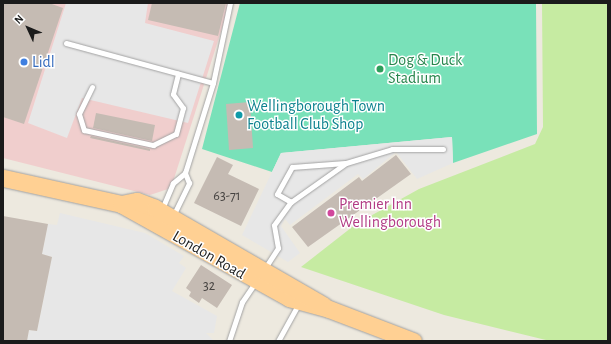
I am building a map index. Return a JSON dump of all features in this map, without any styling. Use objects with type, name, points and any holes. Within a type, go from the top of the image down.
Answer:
[{"type":"main road","name":"London Road","points":[[3,178],[121,204],[165,218],[260,276],[299,302],[329,309],[413,341]]},
{"type":"main road","points":[[260,276],[329,309]]},
{"type":"lane","points":[[165,218],[173,183],[185,173],[213,83],[230,3]]},
{"type":"lane","points":[[66,43],[213,83]]},
{"type":"lane","points":[[92,87],[80,114],[84,130],[153,146],[176,134],[183,108],[173,94],[178,74]]},
{"type":"lane","points":[[291,202],[277,194],[292,167],[346,163],[392,149],[443,149]]},
{"type":"lane","points":[[228,341],[242,302],[278,248],[274,225],[291,202],[346,163]]},
{"type":"lane","points":[[165,218],[189,183],[185,173]]},
{"type":"lane","points":[[278,341],[299,302]]},
{"type":"shaded area","points":[[3,3],[230,3],[171,188],[150,195],[3,158]]},
{"type":"shaded area","points":[[66,3],[148,3],[145,23],[214,41],[188,123],[82,98],[67,138],[28,123]]},
{"type":"shaded area","points":[[452,137],[453,163],[417,179],[396,152],[363,179],[358,174],[290,225],[285,219],[281,226],[300,253],[288,262],[242,235],[281,153]]},
{"type":"shaded area","points":[[60,213],[145,233],[184,256],[179,263],[186,268],[172,291],[217,316],[214,333],[206,333],[214,341],[27,341],[29,330],[37,331],[52,257],[42,254],[48,224],[57,225]]},
{"type":"green space","name":"Dog & Duck Stadium","points":[[240,3],[536,3],[537,134],[453,163],[452,137],[281,153],[272,172],[202,149]]},
{"type":"green space","points":[[542,3],[608,3],[608,341],[550,341],[444,315],[301,267],[356,224],[419,189],[535,144],[543,127]]},
{"type":"building","name":"Lidl","points":[[3,3],[49,3],[63,8],[24,124],[3,117]]},
{"type":"building","points":[[152,3],[226,3],[218,36],[148,20]]},
{"type":"building","points":[[250,102],[253,148],[229,150],[226,104]]},
{"type":"building","points":[[96,113],[155,125],[152,141],[93,128]]},
{"type":"building","points":[[91,136],[150,149],[150,151],[90,138]]},
{"type":"building","name":"Premier Inn Wellingborough","points":[[396,155],[411,174],[308,247],[292,227],[359,177],[362,181]]},
{"type":"building","points":[[217,157],[233,165],[228,174],[259,189],[241,226],[194,203]]},
{"type":"building","points":[[3,216],[48,224],[42,254],[52,257],[37,331],[29,330],[27,341],[3,341]]},
{"type":"building","points":[[201,265],[232,285],[217,308],[202,298],[199,303],[189,296],[191,292],[186,288]]},
{"type":"place","name":"Lidl","points":[[24,62]]},
{"type":"place","name":"Dog & Duck Stadium","points":[[380,69]]},
{"type":"place","name":"Wellingborough Town Football Club Shop","points":[[239,115]]},
{"type":"place","name":"Premier Inn Wellingborough","points":[[331,213]]}]
